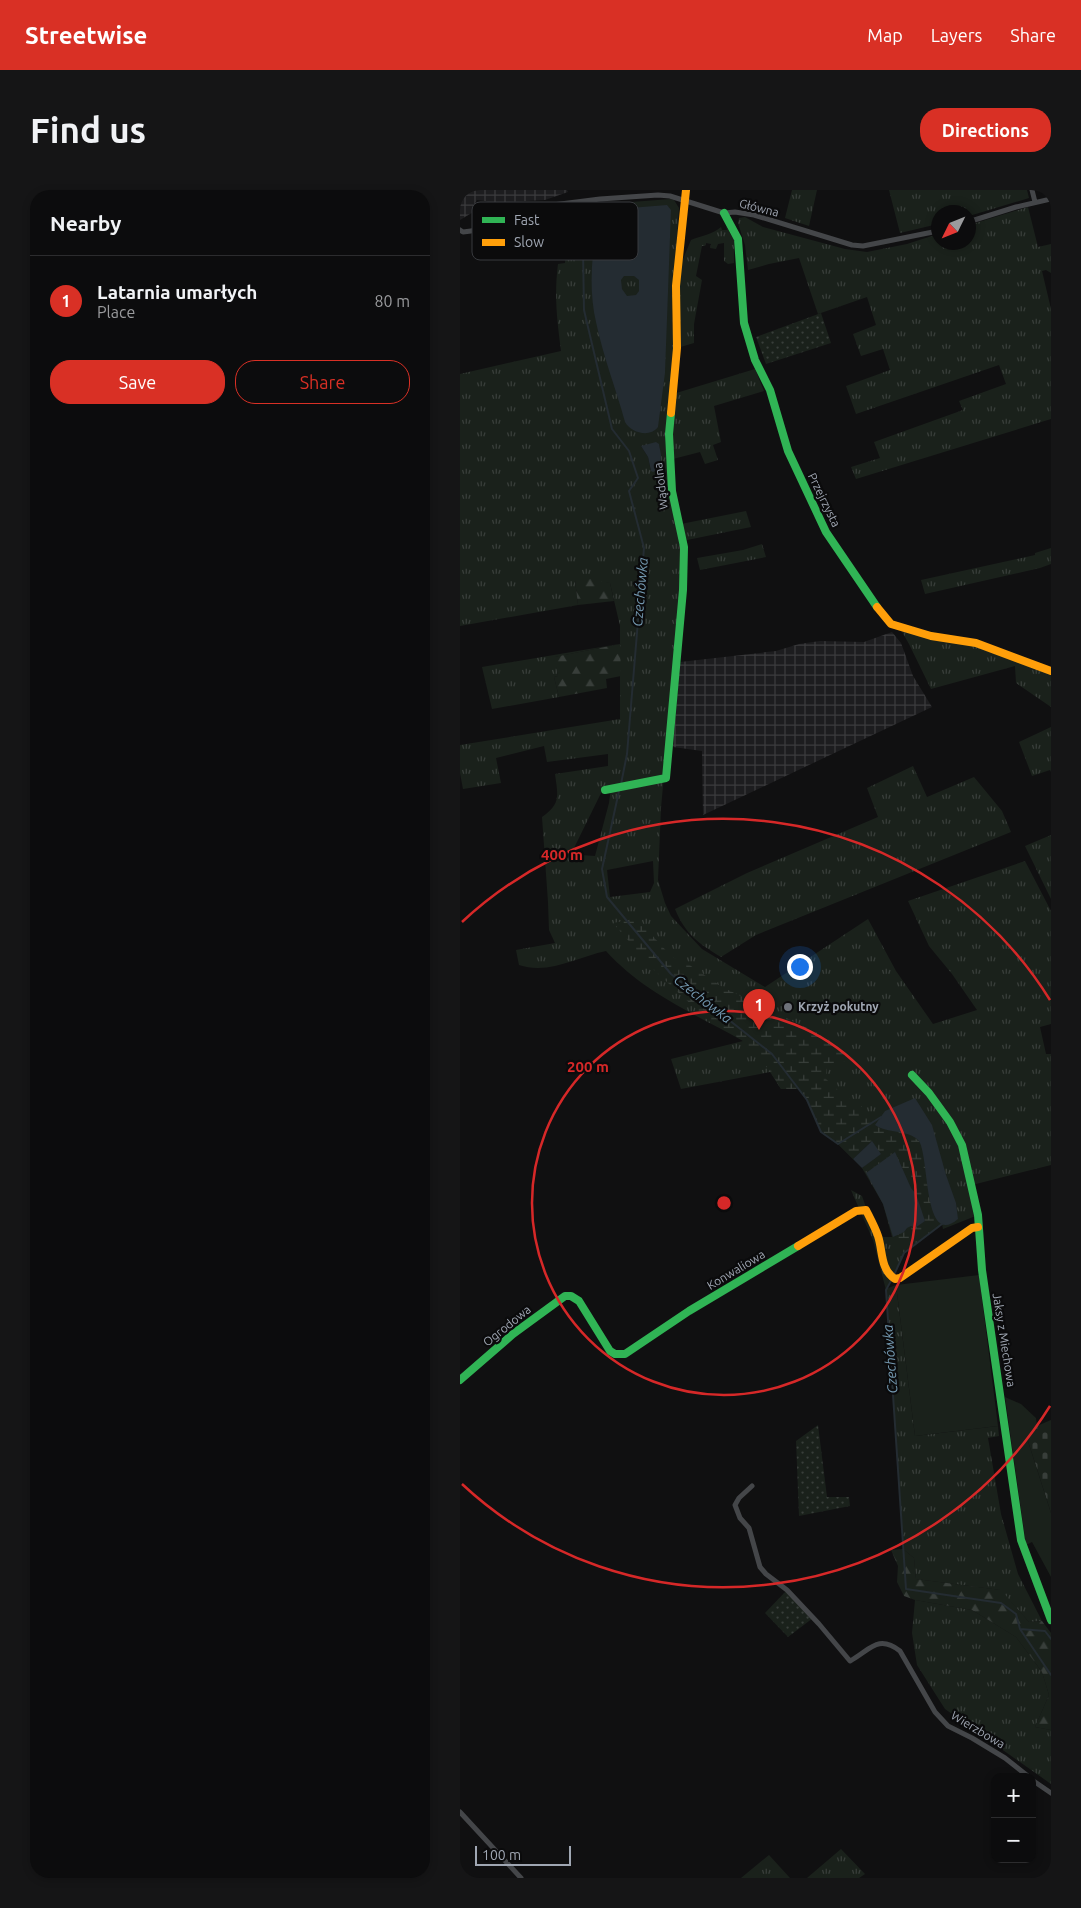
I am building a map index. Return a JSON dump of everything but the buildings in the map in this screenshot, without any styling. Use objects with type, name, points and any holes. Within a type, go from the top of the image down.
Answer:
[{"type":"street","name":"Wądolna","points":[[605,790],[666,778],[683,590],[684,547],[672,490],[669,434],[677,348],[676,286],[686,190]]},
{"type":"street","points":[[1032,190],[1035,202]]},
{"type":"street","name":"Główna","points":[[584,202],[658,195],[670,196],[724,212],[754,215],[852,245],[863,246],[931,232]]},
{"type":"street","points":[[976,220],[1051,199]]},
{"type":"street","name":"Przejrzysta","points":[[724,212],[738,239],[744,323],[756,360],[770,390],[788,451],[822,525],[874,603],[892,624],[931,636],[976,643],[1051,671]]},
{"type":"street","name":"Główna","points":[[460,230],[463,232],[472,231]]},
{"type":"street","name":"Jaksy z Miechowa","points":[[912,1076],[943,1111],[962,1145],[978,1215],[982,1270],[1021,1540],[1051,1620]]},
{"type":"street","name":"Konwaliowa","points":[[571,1296],[579,1301],[610,1351],[620,1355],[629,1352],[689,1312],[856,1211],[866,1210],[878,1236],[884,1266],[888,1273],[895,1278],[900,1278],[972,1228],[978,1228]]},
{"type":"street","name":"Ogrodowa","points":[[460,1380],[512,1334],[561,1298],[571,1296]]},
{"type":"street","name":"Wierzbowa","points":[[752,1486],[739,1498],[735,1505],[740,1518],[749,1528],[760,1567],[766,1574],[788,1590],[850,1662],[877,1644],[883,1642],[891,1644],[900,1651],[935,1712],[948,1726],[1006,1758],[1024,1773]]},
{"type":"street","points":[[1036,1783],[1051,1793]]},
{"type":"street","points":[[460,1812],[521,1878]]},
{"type":"shaded area","points":[[460,190],[567,190],[568,192],[545,200],[488,202],[477,200],[472,202],[472,213],[460,220]]},
{"type":"shaded area","points":[[667,205],[671,210],[665,373],[658,427],[655,430],[641,433],[632,429],[625,422],[596,322],[592,282],[593,260],[638,260],[638,207]],"holes":[[[624,276],[634,276],[639,280],[639,291],[636,295],[627,296],[622,289],[621,280]]]},
{"type":"shaded area","points":[[656,442],[659,444],[661,455],[660,469],[653,472],[651,471],[648,457],[641,446]]},
{"type":"shaded area","points":[[892,632],[901,643],[913,676],[932,707],[703,815],[702,751],[673,747],[680,662],[776,651],[799,644],[820,641],[864,642]]},
{"type":"shaded area","points":[[915,1098],[932,1125],[956,1203],[958,1219],[946,1225],[938,1221],[933,1211],[922,1148],[918,1140],[908,1134],[886,1130],[875,1125],[885,1111]]},
{"type":"shaded area","points":[[872,1141],[881,1154],[862,1168],[853,1159]]},
{"type":"shaded area","points":[[895,1152],[911,1188],[916,1194],[925,1221],[915,1228],[911,1226],[907,1228],[904,1232],[893,1237],[883,1204],[866,1173]]},
{"type":"green space","points":[[792,190],[817,190],[809,226],[785,218]]},
{"type":"green space","points":[[889,190],[1027,190],[1029,198],[976,214],[976,205],[931,205],[931,226],[900,233]]},
{"type":"green space","points":[[671,199],[674,200],[679,208],[672,315],[674,352],[665,438],[668,479],[682,550],[682,576],[661,808],[658,880],[671,916],[702,949],[765,987],[868,919],[896,971],[933,1024],[977,1010],[952,974],[929,946],[908,901],[1025,861],[1051,911],[1051,1024],[1040,1027],[1046,1054],[1051,1054],[1051,1165],[972,1185],[978,1215],[943,1229],[942,1224],[904,1253],[886,1289],[896,1285],[915,1436],[998,1426],[999,1436],[988,1438],[1001,1514],[1018,1574],[1042,1621],[1029,1622],[1000,1590],[916,1579],[914,1558],[903,1549],[886,1290],[873,1240],[851,1190],[862,1196],[870,1219],[883,1237],[892,1237],[883,1204],[862,1168],[880,1154],[872,1141],[853,1159],[838,1144],[821,1132],[807,1100],[799,1089],[781,1089],[770,1072],[681,1089],[671,1059],[743,1041],[653,991],[621,966],[606,951],[552,967],[530,968],[519,965],[516,950],[555,943],[549,930],[542,817],[552,808],[557,799],[555,774],[608,766],[608,754],[547,762],[544,746],[496,758],[501,783],[463,789],[460,773],[460,745],[620,719],[620,626],[610,583],[575,580],[578,605],[460,626],[460,374],[561,351],[556,287],[558,264],[565,263],[565,260],[638,260],[638,202],[632,202]],"holes":[[[659,444],[661,465],[651,471],[648,457],[641,446]],[[611,787],[609,803],[595,856],[580,855],[574,848],[603,789]],[[653,861],[654,883],[650,892],[610,897],[607,870]]]},
{"type":"green space","points":[[1028,207],[1038,247],[1051,244],[1051,273],[1046,270],[1042,271],[1051,309],[1051,419],[856,479],[851,467],[880,458],[874,442],[963,410],[959,401],[1006,384],[999,365],[856,414],[846,386],[890,370],[883,349],[861,356],[853,334],[876,325],[867,297],[818,314],[799,258],[748,270],[745,245],[738,223],[739,218],[745,217],[763,227],[845,249],[867,252],[907,244],[931,236],[931,250],[976,250],[976,223]]},
{"type":"green space","points":[[726,226],[734,240],[734,263],[728,264],[724,261],[724,243],[718,244],[716,249],[710,248],[711,244],[706,243],[705,246],[702,246],[696,276],[702,280],[694,324],[694,343],[677,348],[678,271],[691,240],[711,233],[721,227],[722,230],[727,230]]},
{"type":"green space","points":[[821,313],[831,343],[766,364],[756,337]]},
{"type":"green space","points":[[755,369],[764,391],[714,406],[721,442],[713,445],[718,460],[705,464],[700,452],[669,460],[673,394]]},
{"type":"green space","points":[[746,511],[751,527],[687,540],[681,524]]},
{"type":"green space","points":[[762,544],[766,557],[700,570],[697,558],[743,550]]},
{"type":"green space","points":[[1051,548],[1051,564],[925,594],[921,580],[1035,555],[1035,553]]},
{"type":"green space","points":[[587,578],[610,583],[614,601],[578,605],[575,580]]},
{"type":"green space","points":[[901,630],[977,646],[1051,674],[1051,707],[1016,683],[1015,666],[931,689]]},
{"type":"green space","points":[[619,644],[555,657],[558,676],[554,677],[559,697],[492,709],[482,667]]},
{"type":"green space","points":[[620,644],[621,676],[606,679],[607,688],[559,697],[554,677],[558,676],[554,657]]},
{"type":"green space","points":[[1051,727],[1051,772],[1050,770],[1032,776],[1019,742]]},
{"type":"green space","points":[[913,766],[927,797],[974,777],[1002,811],[1011,832],[756,935],[721,957],[699,943],[688,932],[675,909],[747,873],[878,817],[867,788]]},
{"type":"green space","points":[[1051,835],[1051,899],[1025,846]]},
{"type":"green space","points":[[639,918],[672,957],[688,964],[722,987],[830,1039],[850,1061],[827,1064],[826,1079],[844,1096],[859,1103],[875,1125],[883,1130],[907,1133],[919,1141],[923,1149],[942,1224],[904,1253],[893,1237],[904,1232],[907,1228],[925,1221],[915,1194],[895,1152],[866,1173],[862,1168],[880,1154],[871,1141],[853,1159],[838,1144],[821,1132],[807,1100],[799,1089],[781,1089],[770,1071],[744,1041],[710,1022],[653,969],[613,923]]},
{"type":"green space","points":[[979,1275],[998,1426],[915,1436],[896,1285]]},
{"type":"green space","points":[[1005,1397],[1021,1404],[1036,1418],[1037,1426],[1027,1438],[1051,1513],[1051,1577],[1032,1542],[1026,1545]]},
{"type":"green space","points":[[1051,1420],[1051,1513],[1027,1438],[1037,1426]]},
{"type":"green space","points":[[818,1425],[827,1497],[849,1497],[850,1506],[799,1516],[796,1441]]},
{"type":"green space","points":[[903,1549],[914,1558],[916,1579],[1001,1590],[1029,1622],[1042,1621],[1051,1633],[1051,1730],[1035,1727],[1049,1695],[1042,1672],[1016,1637],[972,1610],[915,1600],[904,1596],[897,1582],[898,1566],[891,1550]]},
{"type":"green space","points":[[787,1590],[813,1618],[788,1637],[765,1613]]},
{"type":"green space","points":[[915,1600],[972,1610],[1016,1637],[1042,1672],[1049,1695],[1035,1727],[1051,1730],[1051,1784],[945,1709],[917,1665],[912,1633]]},
{"type":"green space","points":[[841,1849],[865,1874],[859,1878],[807,1878]]},
{"type":"green space","points":[[769,1855],[790,1878],[741,1878]]},
{"type":"waterway","name":"Czechówka","points":[[583,260],[584,310],[612,429],[629,451],[638,478],[629,491],[644,548],[627,754],[621,784]]},
{"type":"waterway","name":"Czechówka","points":[[619,791],[602,869],[607,897],[671,974],[772,1054],[807,1100],[821,1132],[838,1144],[881,1117]]},
{"type":"waterway","name":"Czechówka","points":[[894,1275],[904,1253],[942,1224]]},
{"type":"waterway","name":"Czechówka","points":[[892,1279],[886,1290],[906,1589],[1001,1603],[1016,1614],[1020,1629],[1051,1675]]},
{"type":"waterway","points":[[1020,1629],[1045,1631],[1051,1639]]},
{"type":"traffic: fast","points":[[724,213],[738,239],[744,323],[755,360],[770,390],[788,451],[826,532],[877,607]]},
{"type":"traffic: fast","points":[[605,790],[666,778],[683,590],[684,547],[672,491],[669,434],[671,413]]},
{"type":"traffic: fast","points":[[912,1075],[929,1093],[950,1122],[962,1145],[978,1215],[982,1270],[1021,1540],[1051,1620]]},
{"type":"traffic: fast","points":[[460,1380],[513,1334],[565,1296],[571,1296],[579,1301],[610,1351],[615,1354],[625,1354],[689,1311],[798,1246]]},
{"type":"traffic: slow","points":[[671,413],[677,348],[676,286],[686,190]]},
{"type":"traffic: slow","points":[[877,607],[891,624],[931,636],[976,643],[1051,671]]},
{"type":"traffic: slow","points":[[798,1246],[856,1211],[866,1210],[878,1236],[884,1265],[895,1279],[900,1278],[972,1228],[978,1227]]},
{"type":"place","name":"Krzyż pokutny","points":[[788,1007]]},
{"type":"place","name":"Latarnia umarłych","points":[[759,1030]]}]
